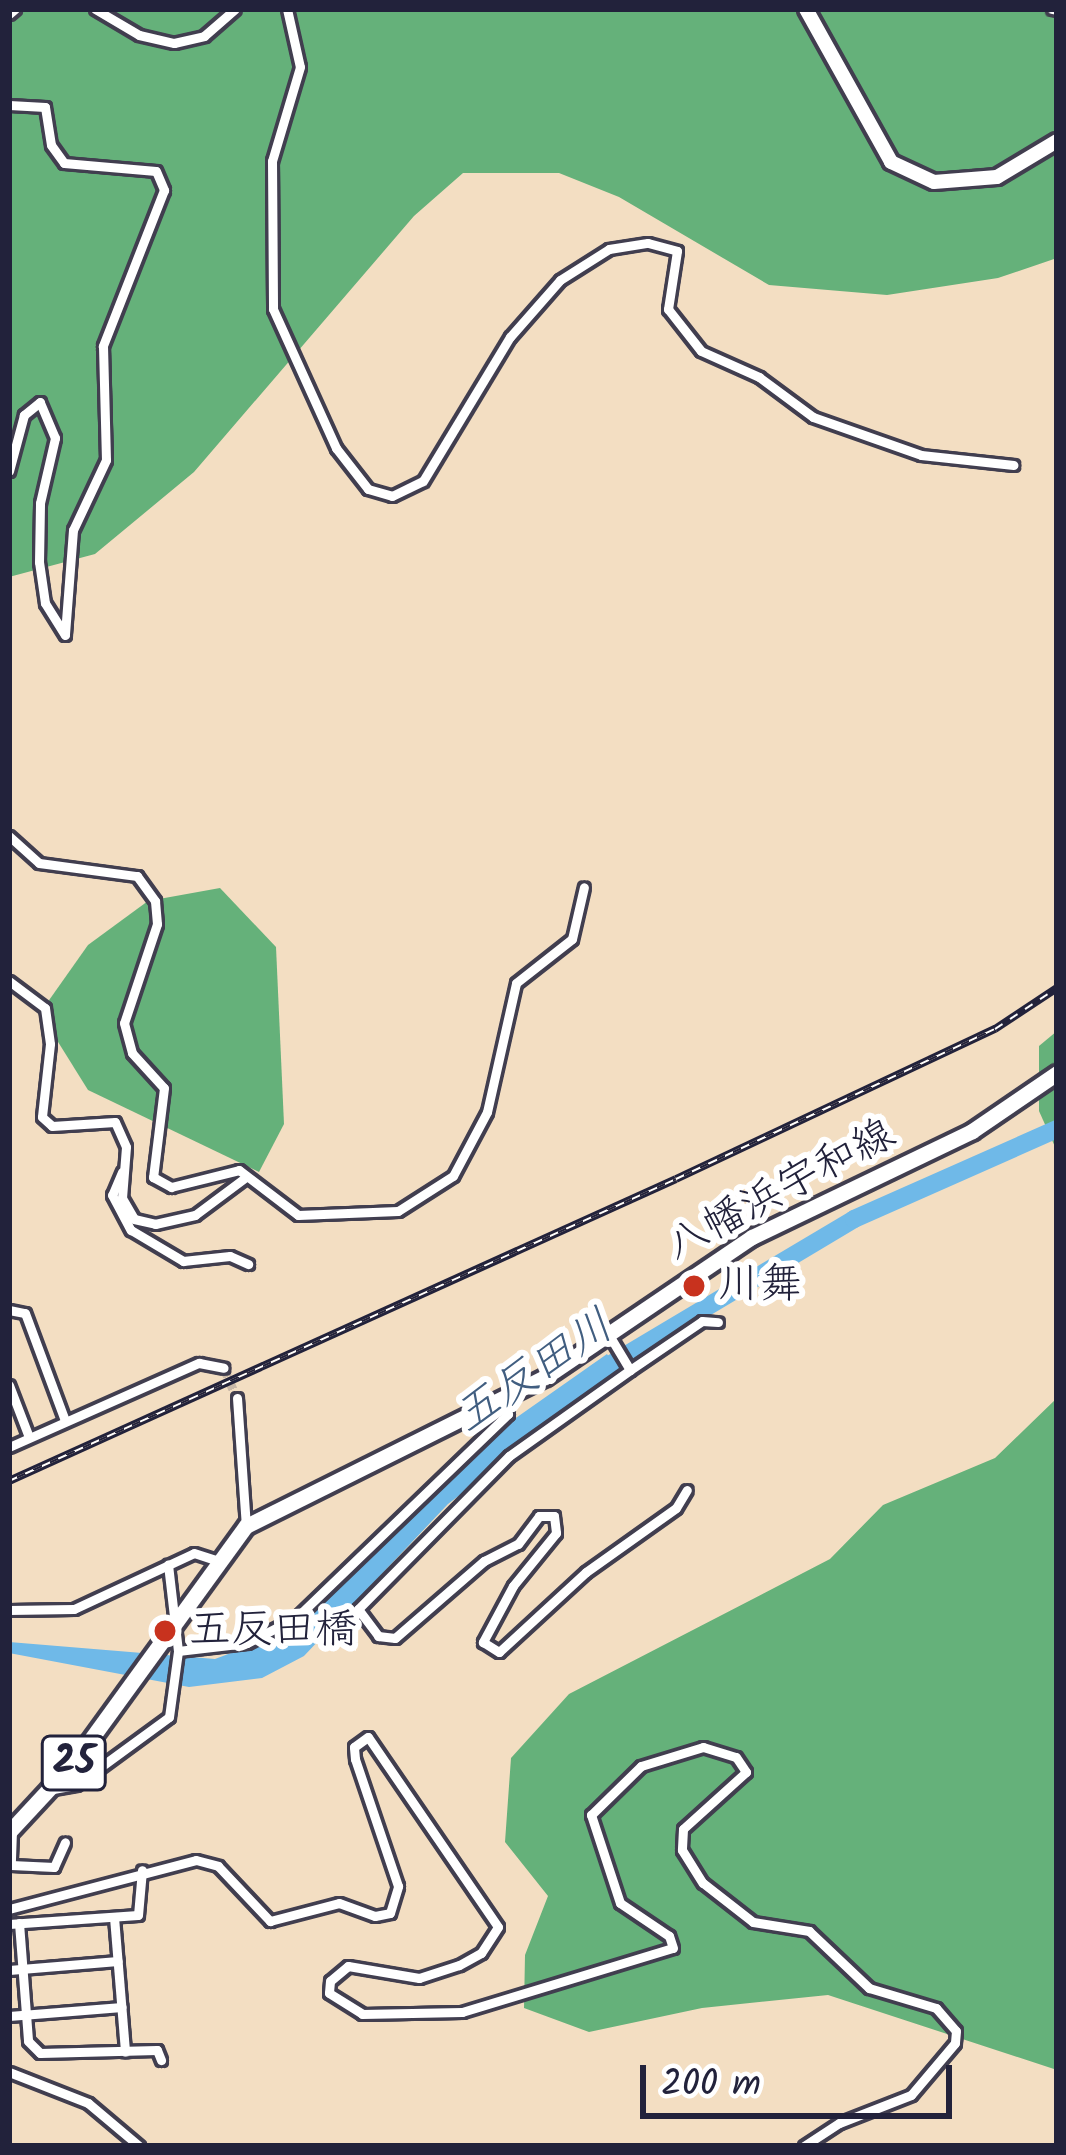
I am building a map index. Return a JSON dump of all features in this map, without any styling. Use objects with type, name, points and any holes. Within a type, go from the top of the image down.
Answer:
[{"type":"main road","name":"八幡浜宇和線","points":[[10,1831],[53,1789],[216,1560],[246,1526],[501,1400],[612,1339],[752,1237],[972,1131],[1057,1073]]},
{"type":"street","points":[[94,9],[174,43],[204,36],[235,9]]},
{"type":"street","points":[[287,9],[300,67],[272,161],[273,309],[336,448],[368,489],[392,496],[423,481],[510,337],[560,280],[608,250],[648,243],[677,251],[668,309],[701,351],[759,377],[813,417],[921,455],[1013,465]]},
{"type":"street","points":[[806,9],[891,162],[934,182],[997,177],[1057,141]]},
{"type":"street","points":[[9,105],[46,106],[51,145],[64,163],[155,171],[164,190],[103,346],[106,460],[73,530],[65,635],[45,603],[39,562],[40,503],[55,438],[40,401],[24,415],[9,472]]},
{"type":"street","points":[[9,836],[39,863],[137,876],[149,889],[157,924],[124,1034],[164,1088],[151,1173],[171,1187],[225,1171],[246,1177],[298,1215],[375,1216],[438,1190],[466,1159],[487,1112],[516,983],[572,939],[584,886]]},
{"type":"street","points":[[9,981],[45,1008],[50,1044],[42,1117],[52,1126],[115,1122],[126,1210],[155,1224],[195,1215],[246,1177]]},
{"type":"street","points":[[124,1167],[112,1195],[131,1230],[183,1261],[230,1256],[248,1264]]},
{"type":"street","points":[[9,1310],[25,1313],[64,1418]]},
{"type":"street","points":[[687,1490],[676,1508],[586,1572],[499,1652],[483,1642],[513,1586],[556,1533],[547,1514],[395,1638],[378,1636],[358,1609],[509,1456],[701,1321],[718,1322]]},
{"type":"street","points":[[612,1339],[629,1368]]},
{"type":"street","points":[[9,1447],[64,1418],[199,1364],[224,1368]]},
{"type":"street","points":[[9,1385],[29,1437]]},
{"type":"street","points":[[237,1399],[246,1526]]},
{"type":"street","points":[[177,1653],[247,1643],[297,1617],[508,1414],[501,1400]]},
{"type":"street","points":[[9,1610],[74,1609],[194,1552],[216,1560]]},
{"type":"street","points":[[53,1789],[76,1784],[169,1717],[177,1653],[169,1565]]},
{"type":"street","points":[[9,1909],[54,1902],[142,1870],[183,1861],[218,1866],[270,1921],[339,1903],[390,1913],[398,1886],[355,1759],[354,1747],[368,1737],[498,1927],[481,1953],[459,1965],[419,1978],[348,1966],[330,1982],[329,1993],[362,2014],[441,2016],[673,1948],[669,1936],[620,1903],[591,1815],[641,1766],[703,1747],[736,1757],[742,1781],[683,1829],[682,1850],[703,1883],[753,1922],[809,1930],[869,1988],[936,2008],[956,2032],[955,2043],[911,2095],[804,2146]]},
{"type":"street","points":[[10,1831],[11,1865],[54,1867],[65,1842]]},
{"type":"street","points":[[142,1870],[142,1913],[14,1923],[28,2041],[46,2056],[158,2050],[161,2060]]},
{"type":"street","points":[[114,1917],[125,2052]]},
{"type":"street","points":[[9,1970],[118,1961]]},
{"type":"street","points":[[9,2016],[122,2007]]},
{"type":"street","points":[[9,2071],[88,2103],[139,2146]]},
{"type":"green space","points":[[9,9],[1057,9],[1057,258],[998,278],[887,295],[769,285],[619,197],[559,173],[463,173],[414,216],[194,472],[95,554],[9,577]]},
{"type":"green space","points":[[220,888],[276,947],[284,1124],[259,1172],[88,1090],[40,1013],[88,945],[148,901]]},
{"type":"green space","points":[[1057,1031],[1056,1149],[1039,1111],[1039,1046]]},
{"type":"green space","points":[[1057,1398],[1057,2070],[828,1995],[702,2008],[589,2032],[524,2008],[525,1955],[548,1896],[505,1842],[511,1758],[569,1694],[830,1559],[883,1505],[995,1458]]},
{"type":"water","points":[[607,1354],[619,1373],[448,1504],[304,1656],[262,1678],[189,1687],[9,1653],[9,1642],[215,1659],[278,1635],[366,1563],[490,1436]]},
{"type":"waterway","name":"五反田川","points":[[596,1373],[854,1219],[1057,1129]]},
{"type":"tunnel","points":[[224,1368],[237,1398]]},
{"type":"railway","points":[[9,1481],[995,1029],[1057,988]]},
{"type":"place","name":"川舞","points":[[694,1286]]},
{"type":"place","name":"五反田橋","points":[[165,1631]]}]
